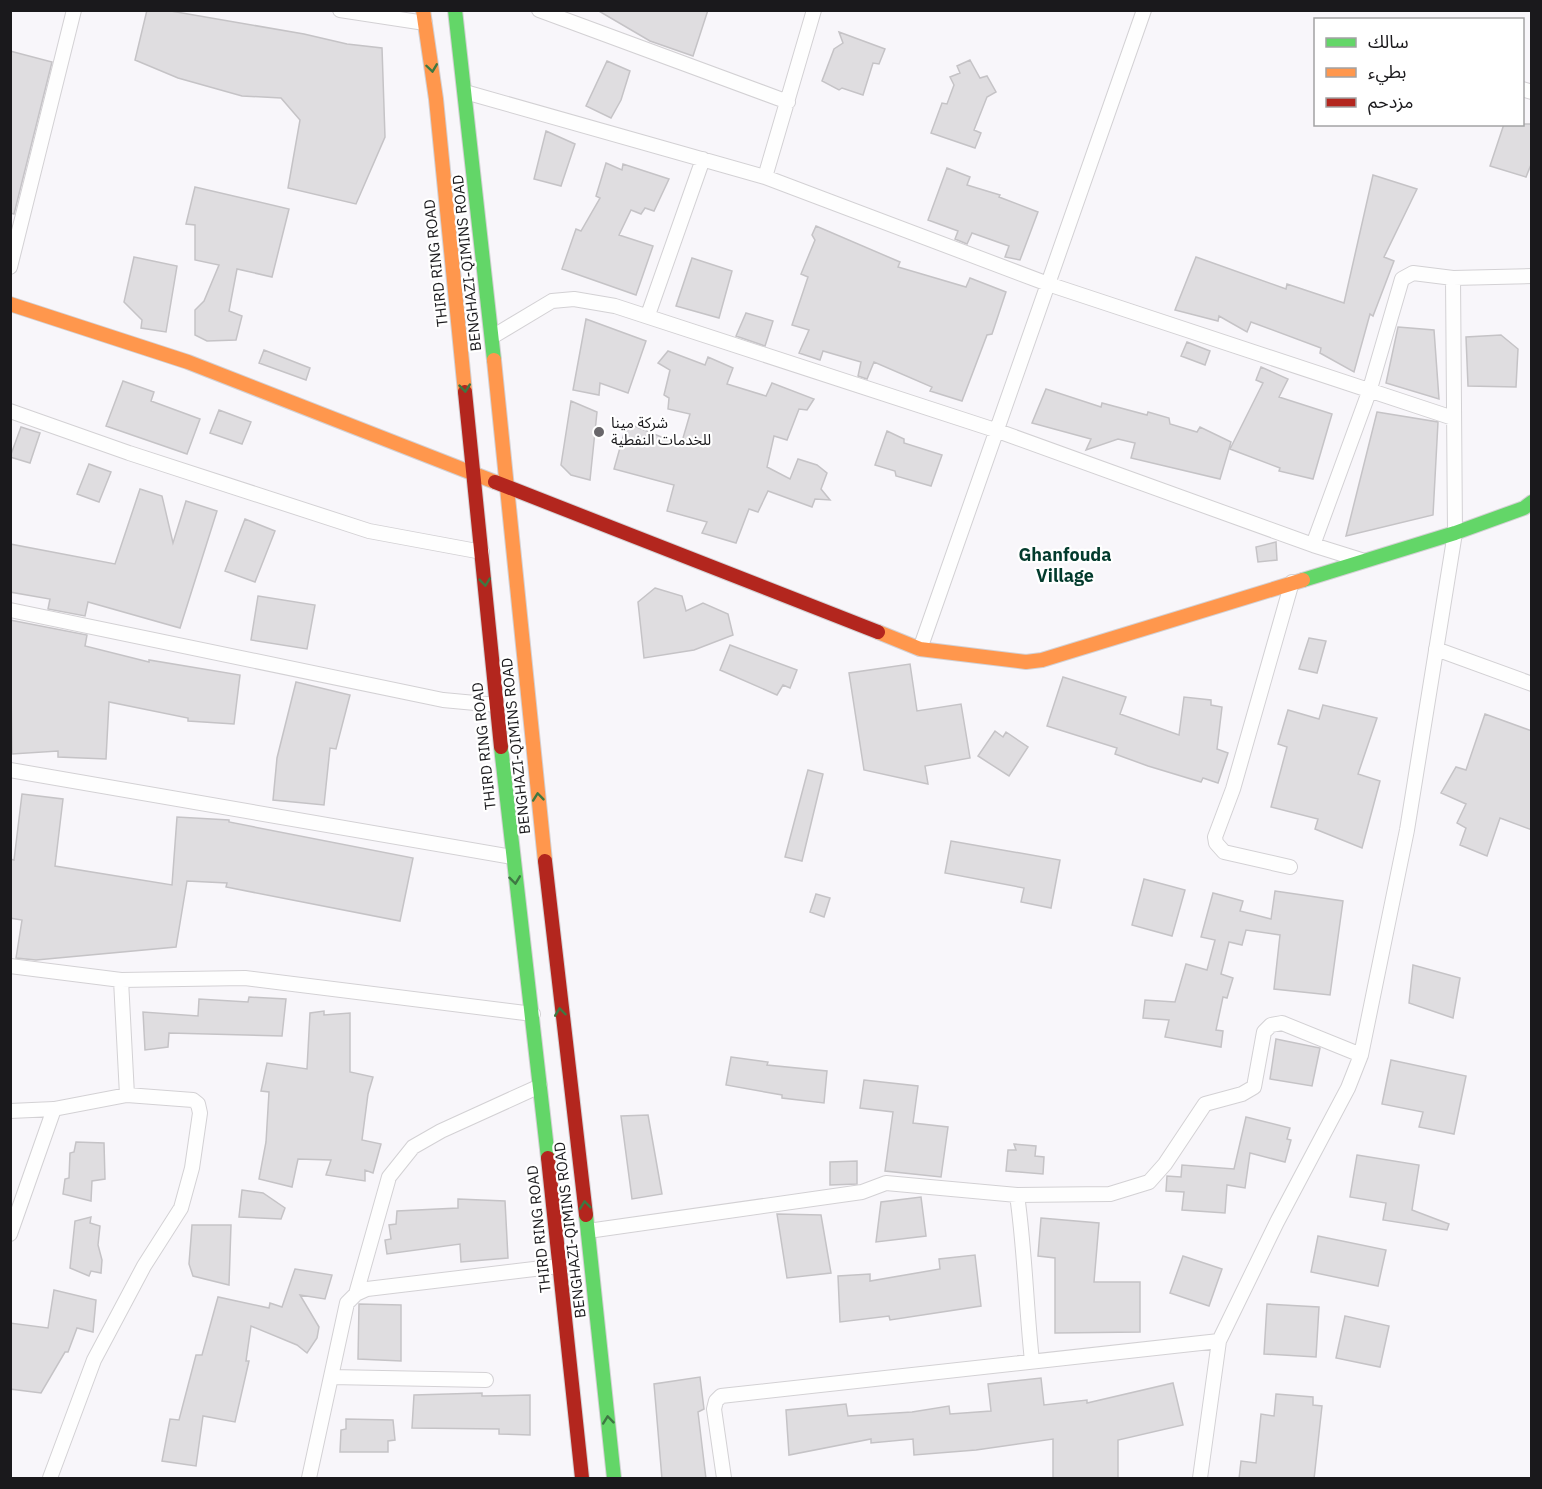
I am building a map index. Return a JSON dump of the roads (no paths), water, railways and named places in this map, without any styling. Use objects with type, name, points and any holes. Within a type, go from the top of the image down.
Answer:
[{"type":"main road","name":"BENGHAZI-QIMINS ROAD","points":[[455,10],[492,337],[558,996],[588,1231],[614,1479]]},
{"type":"main road","name":"THIRD RING ROAD","points":[[424,17],[474,473],[512,857],[533,1014],[582,1479]]},
{"type":"main road","points":[[10,304],[188,362],[920,649],[1026,662],[1042,660],[1361,560],[1455,533],[1524,508],[1532,502]]},
{"type":"street","points":[[10,267],[74,10]]},
{"type":"street","points":[[340,10],[424,17]]},
{"type":"street","points":[[539,10],[788,102]]},
{"type":"street","points":[[765,177],[814,10]]},
{"type":"street","points":[[920,649],[1144,10]]},
{"type":"street","points":[[465,92],[765,177],[1048,284],[1453,418]]},
{"type":"street","points":[[648,315],[703,159]]},
{"type":"street","points":[[1313,545],[1369,392],[1402,279],[1413,273],[1453,278],[1532,276]]},
{"type":"street","points":[[1200,1479],[1219,1341],[1277,1222],[1348,1088],[1361,1055],[1407,830],[1455,533],[1453,278]]},
{"type":"street","points":[[492,337],[552,301],[574,299],[648,315],[995,430],[1313,545],[1361,560]]},
{"type":"street","points":[[10,411],[129,453],[369,531],[482,552]]},
{"type":"street","points":[[1290,867],[1224,852],[1216,843],[1215,837],[1233,789],[1292,582]]},
{"type":"street","points":[[10,610],[443,700],[497,705]]},
{"type":"street","points":[[1436,649],[1532,684]]},
{"type":"street","points":[[10,770],[512,857]]},
{"type":"street","points":[[10,966],[121,980],[245,978],[533,1014]]},
{"type":"street","points":[[121,980],[127,1095]]},
{"type":"street","points":[[588,1231],[862,1192],[886,1183],[1017,1195],[1110,1194],[1149,1182],[1165,1164],[1205,1104],[1242,1094],[1254,1087],[1264,1032],[1271,1025],[1282,1023],[1361,1055]]},
{"type":"street","points":[[356,1294],[389,1177],[413,1147],[441,1131],[540,1086]]},
{"type":"street","points":[[10,1111],[54,1109],[127,1095],[184,1098],[198,1104],[200,1113],[192,1168],[181,1208],[144,1266],[94,1360],[50,1479]]},
{"type":"street","points":[[10,1234],[54,1109]]},
{"type":"street","points":[[1017,1195],[1026,1252],[1025,1297],[1032,1361]]},
{"type":"street","points":[[309,1479],[347,1303],[356,1294],[367,1289],[559,1266]]},
{"type":"street","points":[[724,1479],[714,1408],[722,1396],[1219,1341]]},
{"type":"street","points":[[331,1377],[486,1380]]},
{"type":"place","name":"شركة مينا للخدمات النفطية","points":[[599,432]]},
{"type":"district","name":"Ghanfouda Village","points":[[1065,565]]}]
